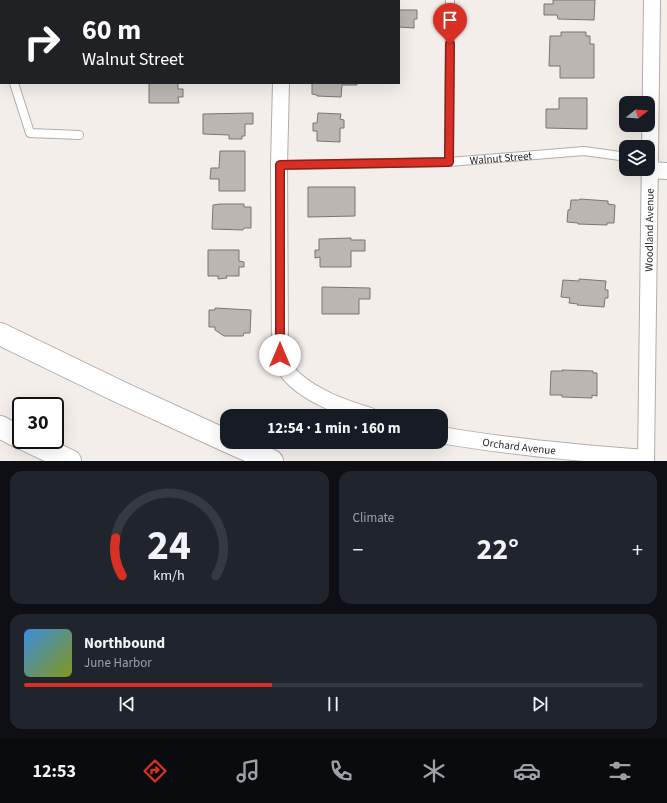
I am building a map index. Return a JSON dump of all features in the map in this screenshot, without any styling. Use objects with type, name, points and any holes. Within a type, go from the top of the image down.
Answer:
[{"type":"highway","points":[[0,334],[122,393],[220,437]]},
{"type":"highway","points":[[0,428],[12,434]]},
{"type":"highway","points":[[45,449],[70,461]]},
{"type":"highway","points":[[246,449],[272,461]]},
{"type":"street","name":"Woodland Avenue","points":[[650,140],[652,0]]},
{"type":"street","points":[[281,84],[280,355],[285,368],[293,379],[321,397],[350,409]]},
{"type":"street","points":[[655,170],[667,171]]},
{"type":"street","name":"Woodland Avenue","points":[[646,460],[649,176]]},
{"type":"street","name":"Orchard Avenue","points":[[448,436],[480,442],[646,460]]},
{"type":"lane","points":[[449,162],[450,0]]},
{"type":"lane","points":[[14,84],[30,133],[79,135]]},
{"type":"lane","name":"Walnut Street","points":[[280,165],[449,162],[584,151],[619,156]]},
{"type":"building","points":[[553,0],[595,0],[594,20],[558,19],[557,15],[544,15],[544,4],[553,4]]},
{"type":"building","points":[[400,10],[417,10],[417,19],[414,19],[414,28],[400,27]]},
{"type":"building","points":[[561,32],[586,32],[586,36],[590,36],[590,44],[594,44],[594,78],[560,78],[560,66],[549,66],[550,36],[561,36]]},
{"type":"building","points":[[149,84],[178,84],[178,89],[183,89],[183,97],[178,97],[179,103],[149,103]]},
{"type":"building","points":[[312,84],[357,84],[342,85],[341,97],[317,96],[312,94]]},
{"type":"building","points":[[559,98],[587,98],[587,129],[546,128],[546,109],[559,109]]},
{"type":"building","points":[[253,113],[253,124],[245,124],[245,136],[242,136],[242,139],[229,139],[229,135],[203,134],[203,114]]},
{"type":"building","points":[[318,113],[341,114],[340,119],[344,120],[344,128],[340,128],[340,142],[317,141],[317,131],[313,131],[313,123],[317,123]]},
{"type":"building","points":[[220,151],[245,151],[245,191],[219,191],[219,179],[210,179],[211,168],[219,168]]},
{"type":"building","points":[[308,187],[355,187],[355,216],[308,217]]},
{"type":"building","points":[[580,199],[608,201],[608,204],[615,205],[614,223],[607,223],[607,225],[567,222],[571,200]]},
{"type":"building","points":[[244,204],[244,207],[251,207],[251,228],[244,228],[243,230],[212,229],[213,205]]},
{"type":"building","points":[[351,238],[351,240],[365,240],[365,251],[351,251],[351,267],[320,267],[320,257],[315,258],[315,250],[319,250],[319,239]]},
{"type":"building","points":[[208,250],[239,250],[239,261],[244,262],[244,267],[239,267],[239,276],[226,276],[227,278],[218,279],[218,276],[208,276]]},
{"type":"building","points":[[579,279],[606,281],[605,290],[608,290],[608,298],[605,298],[604,307],[577,305],[578,304],[569,303],[570,298],[561,297],[563,280],[579,281]]},
{"type":"building","points":[[322,287],[370,288],[370,299],[359,299],[359,314],[322,314]]},
{"type":"building","points":[[215,308],[251,310],[250,333],[244,333],[243,336],[224,336],[215,330],[215,327],[209,327],[209,310],[215,310]]},
{"type":"building","points":[[562,370],[593,371],[593,373],[597,373],[597,396],[592,395],[592,398],[550,395],[551,371],[563,371]]},
{"type":"route","points":[[280,355],[280,165],[449,162],[450,44]]}]
